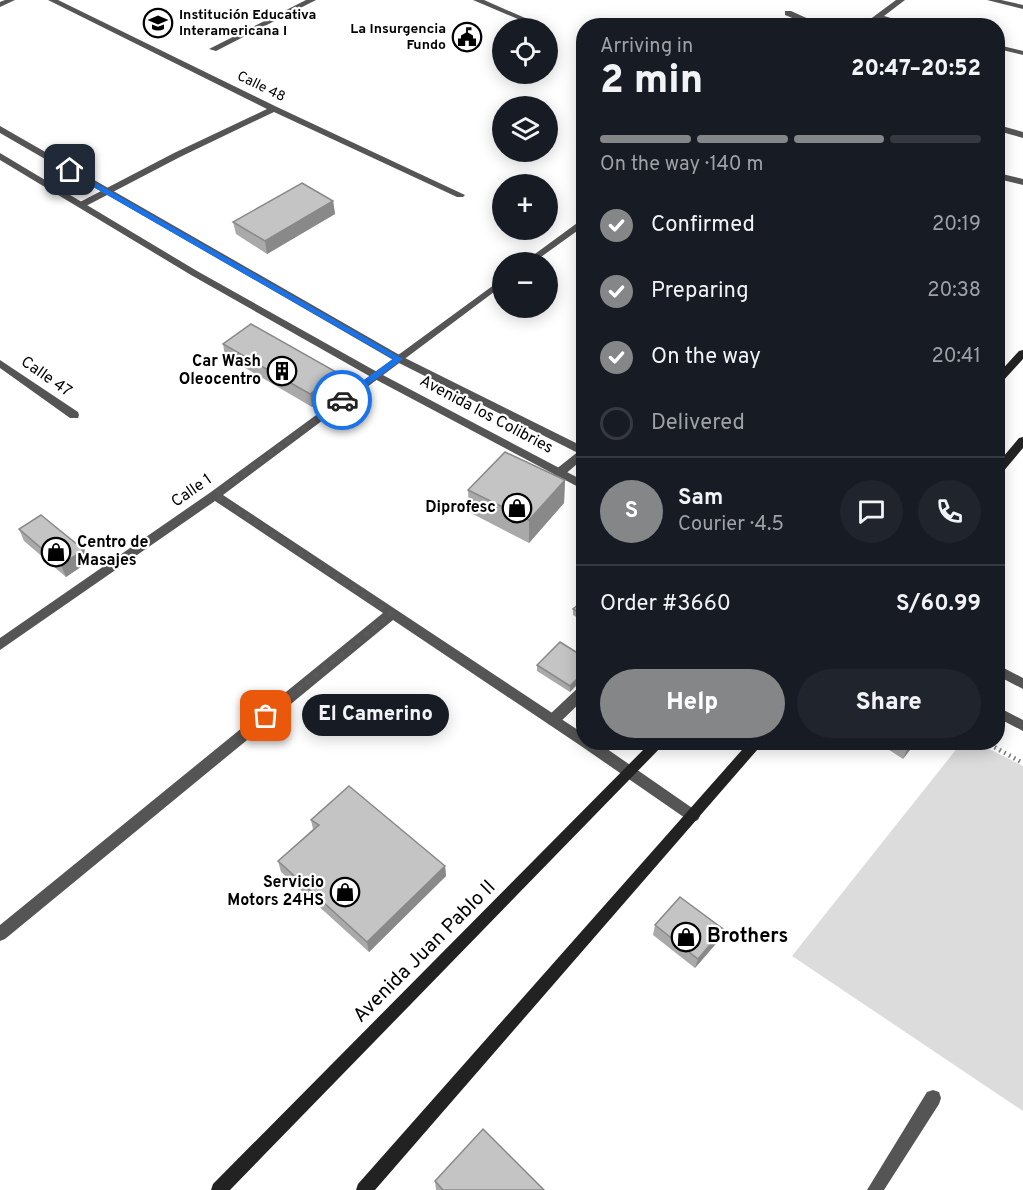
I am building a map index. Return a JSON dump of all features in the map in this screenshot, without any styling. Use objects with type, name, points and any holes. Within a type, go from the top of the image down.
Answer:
[{"type":"main road","points":[[1005,372],[1023,352]]},
{"type":"main road","points":[[1005,462],[1023,441]]},
{"type":"main road","name":"Avenida Juan Pablo II","points":[[219,1190],[653,750]]},
{"type":"main road","points":[[364,1190],[751,750]]},
{"type":"street","points":[[0,5],[11,0]]},
{"type":"street","name":"Calle 48","points":[[52,0],[274,109],[460,195]]},
{"type":"street","points":[[213,49],[312,0]]},
{"type":"street","points":[[477,0],[519,18]]},
{"type":"street","points":[[876,18],[901,0]]},
{"type":"street","points":[[991,0],[1023,7]]},
{"type":"street","points":[[788,13],[800,18]]},
{"type":"street","points":[[879,16],[886,18]]},
{"type":"street","points":[[1005,49],[1023,53]]},
{"type":"street","points":[[82,204],[274,109]]},
{"type":"street","name":"Avenida los Colibries","points":[[0,129],[399,359],[576,448]]},
{"type":"street","points":[[1005,130],[1023,135]]},
{"type":"street","name":"Avenida los Colibries","points":[[0,156],[194,273],[375,375],[576,482]]},
{"type":"street","points":[[1005,178],[1023,182]]},
{"type":"street","points":[[542,252],[576,227]]},
{"type":"street","name":"Calle 1","points":[[0,645],[215,495],[492,289]]},
{"type":"street","name":"Calle 47","points":[[0,363],[74,415]]},
{"type":"street","points":[[559,473],[576,457]]},
{"type":"street","points":[[215,495],[576,736]]},
{"type":"street","points":[[0,934],[391,614]]},
{"type":"street","points":[[1005,674],[1023,684]]},
{"type":"street","points":[[553,720],[576,698]]},
{"type":"street","points":[[1005,716],[1023,726]]},
{"type":"street","points":[[597,750],[693,816]]},
{"type":"street","points":[[875,1190],[933,1098]]},
{"type":"path","points":[[999,750],[1023,763]]},
{"type":"shaded area","points":[[956,750],[991,750],[1023,766],[1023,1111],[792,956]]},
{"type":"building","points":[[302,183],[333,201],[265,241],[233,222]]},
{"type":"building","name":"Car Wash Oleocentro","points":[[251,324],[338,373],[310,394],[223,344]]},
{"type":"building","points":[[505,452],[565,480],[529,520],[468,490]]},
{"type":"building","points":[[41,515],[84,550],[61,565],[19,529]]},
{"type":"building","points":[[560,642],[576,652],[576,680],[570,686],[537,665]]},
{"type":"building","points":[[349,786],[445,866],[367,942],[278,861],[319,825],[311,820]]},
{"type":"building","name":"Brothers","points":[[680,897],[723,929],[698,959],[655,925]]},
{"type":"building","points":[[483,1129],[544,1190],[443,1190],[435,1181]]},
{"type":"way so far","points":[[266,716],[391,614],[215,495],[342,400]]},
{"type":"place","name":"Institución Educativa Interamericana I","points":[[158,23]]},
{"type":"place","name":"La Insurgencia Fundo","points":[[467,37]]},
{"type":"place","name":"Car Wash Oleocentro","points":[[282,371]]},
{"type":"place","name":"Diprofesc","points":[[517,508]]},
{"type":"place","name":"Centro de Masajes","points":[[56,552]]},
{"type":"place","name":"El Camerino","points":[[266,716]]},
{"type":"place","name":"Servicio Motors 24HS","points":[[345,892]]},
{"type":"place","name":"Brothers","points":[[686,937]]},
{"type":"route","points":[[70,170],[399,359],[342,400]]}]
